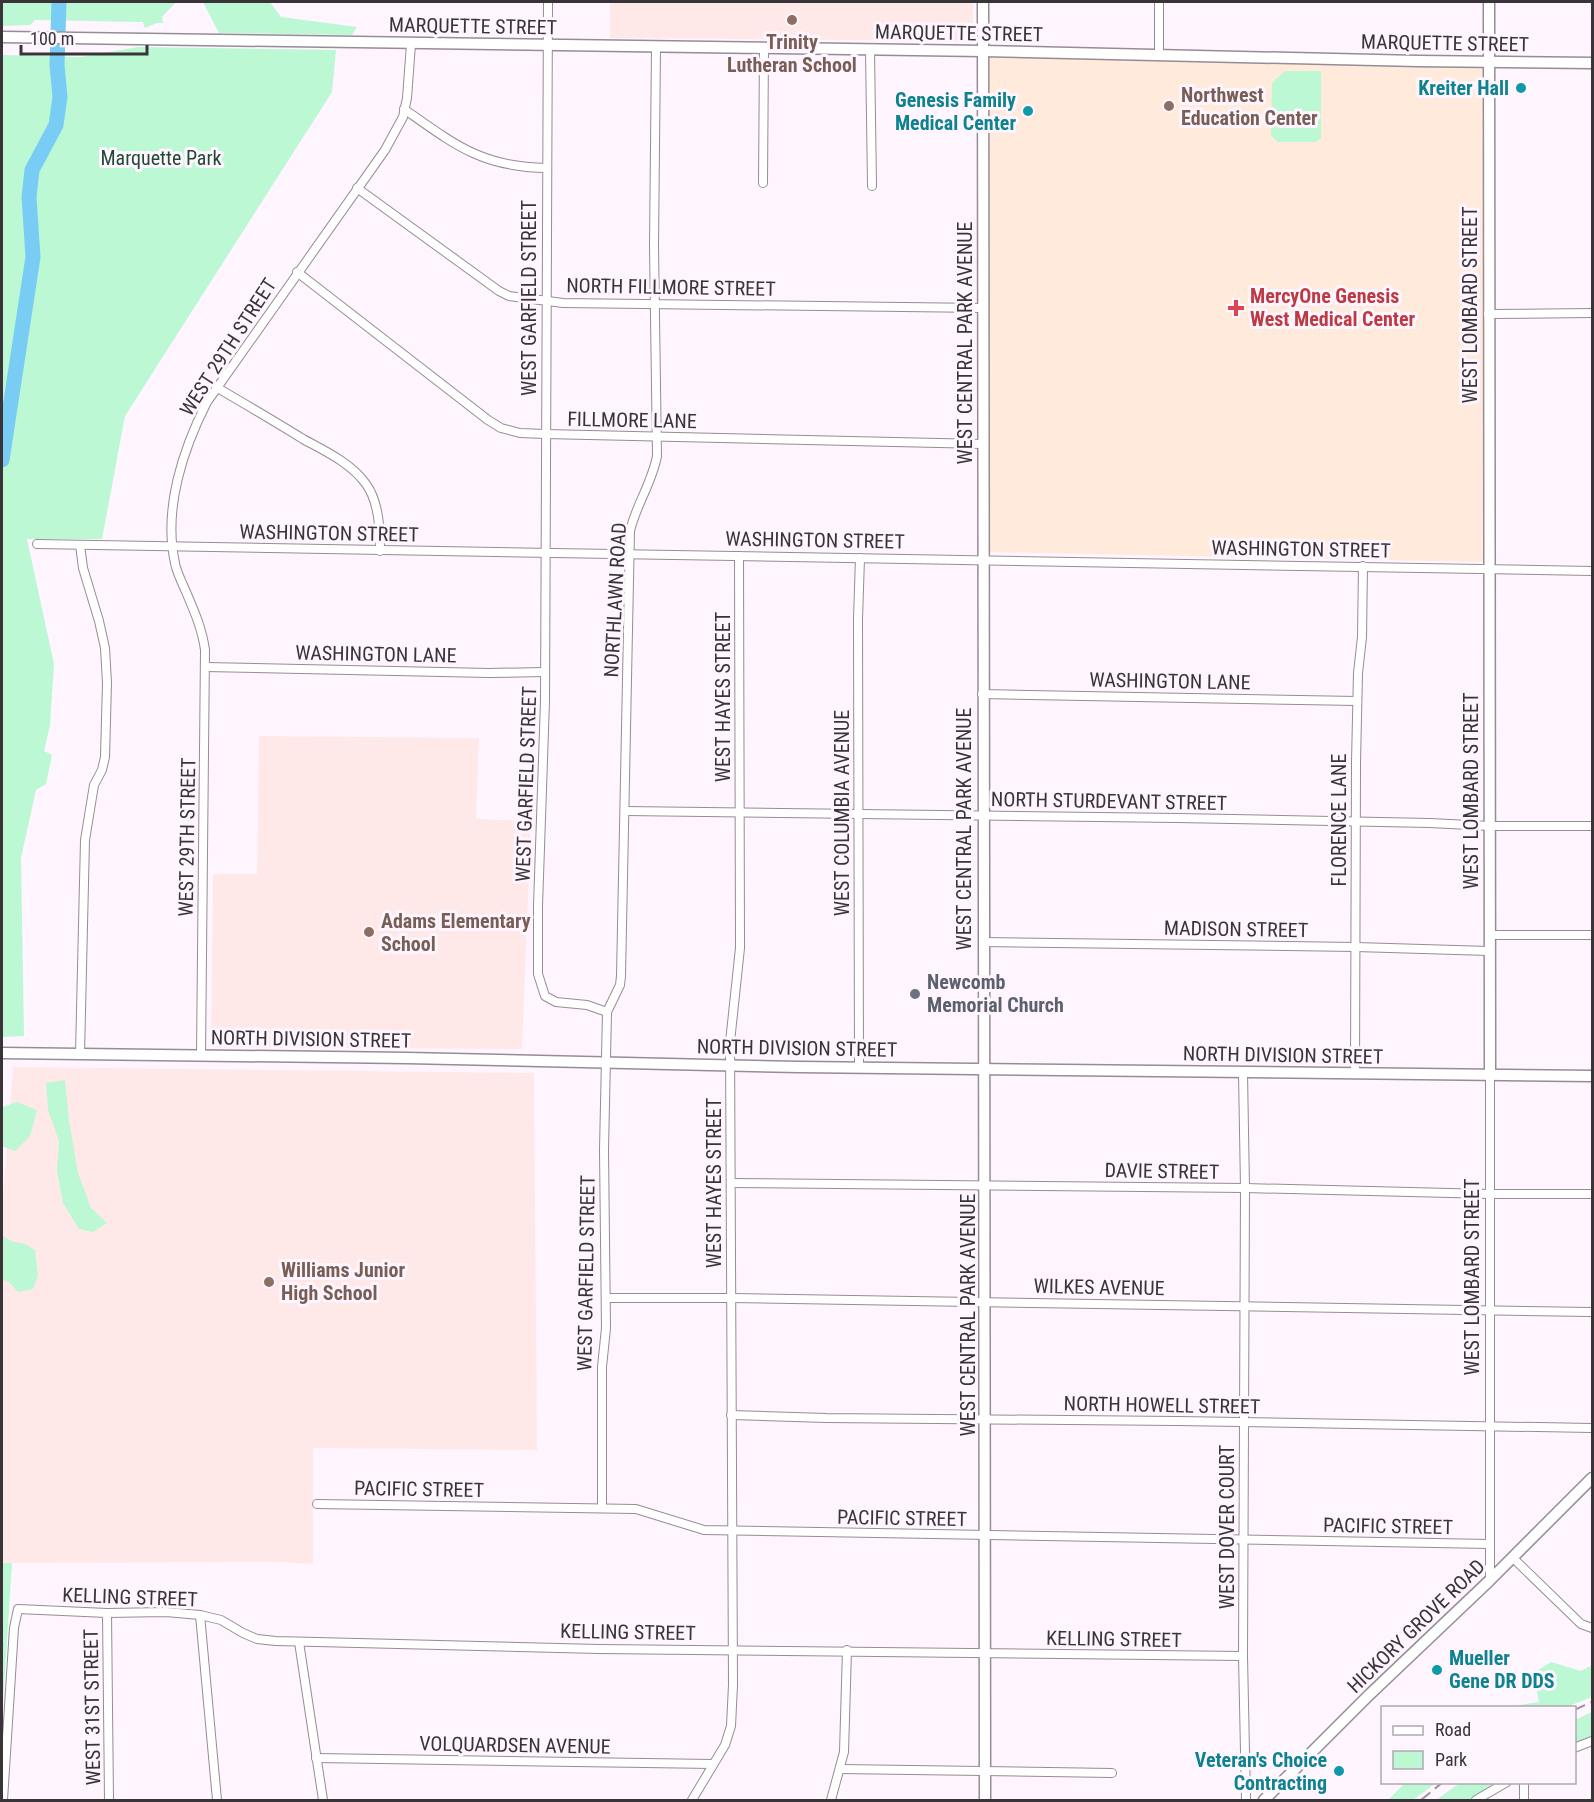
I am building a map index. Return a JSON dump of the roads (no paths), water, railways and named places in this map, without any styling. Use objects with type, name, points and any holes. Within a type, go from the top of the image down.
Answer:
[{"type":"main road","name":"WEST CENTRAL PARK AVENUE","points":[[983,2],[982,816],[986,1185],[985,1800]]},
{"type":"main road","name":"WEST LOMBARD STREET","points":[[1489,2],[1490,1076]]},
{"type":"main road","name":"MARQUETTE STREET","points":[[2,37],[870,49],[1488,63],[1593,63]]},
{"type":"main road","name":"NORTH DIVISION STREET","points":[[6,1053],[859,1068],[1593,1076]]},
{"type":"main road","name":"HICKORY GROVE ROAD","points":[[1264,1800],[1593,1478]]},
{"type":"street","name":"WEST GARFIELD STREET","points":[[548,2],[545,672],[538,974],[545,996],[556,1002],[587,1005],[607,1012],[604,1150],[606,1328],[602,1367],[602,1508]]},
{"type":"street","points":[[1158,54],[1159,2]]},
{"type":"street","name":"WEST 29TH STREET","points":[[201,1056],[206,650],[203,633],[175,564],[173,505],[193,429],[216,387],[357,189],[403,117],[410,72],[411,44]]},
{"type":"street","name":"NORTHLAWN ROAD","points":[[607,1012],[620,986],[621,976],[630,531],[654,471],[657,437],[656,47]]},
{"type":"street","points":[[763,183],[764,48]]},
{"type":"street","points":[[870,49],[872,186]]},
{"type":"street","points":[[404,109],[470,153],[492,162],[525,168],[546,168]]},
{"type":"street","name":"NORTH FILLMORE STREET","points":[[357,189],[509,296],[563,303],[984,308]]},
{"type":"street","name":"FILLMORE LANE","points":[[297,272],[488,420],[501,428],[520,433],[983,444]]},
{"type":"street","points":[[1488,314],[1593,313]]},
{"type":"street","points":[[216,387],[337,459],[356,473],[367,485],[373,497],[380,532],[380,551]]},
{"type":"street","name":"WASHINGTON STREET","points":[[38,544],[1593,571]]},
{"type":"street","points":[[80,545],[83,568],[105,648],[107,683],[105,757],[102,770],[94,785],[85,840],[80,1054]]},
{"type":"street","name":"WEST HAYES STREET","points":[[692,1800],[725,1745],[731,1726],[733,1649],[730,1065],[732,1012],[740,948],[739,556]]},
{"type":"street","name":"WEST COLUMBIA AVENUE","points":[[859,1068],[858,619],[860,558]]},
{"type":"street","name":"FLORENCE LANE","points":[[1355,1074],[1357,701],[1362,637],[1363,566]]},
{"type":"street","name":"WASHINGTON LANE","points":[[205,667],[489,673],[545,672]]},
{"type":"street","name":"WASHINGTON LANE","points":[[982,694],[1357,701]]},
{"type":"street","name":"NORTH STURDEVANT STREET","points":[[625,810],[1593,826]]},
{"type":"street","points":[[1490,935],[1593,935]]},
{"type":"street","name":"MADISON STREET","points":[[983,942],[1489,951]]},
{"type":"street","name":"WEST DOVER COURT","points":[[1243,1073],[1246,1800]]},
{"type":"street","name":"WEST LOMBARD STREET","points":[[1490,1076],[1490,1580]]},
{"type":"street","name":"DAVIE STREET","points":[[731,1183],[1593,1194]]},
{"type":"street","name":"WILKES AVENUE","points":[[606,1298],[1593,1312]]},
{"type":"street","name":"NORTH HOWELL STREET","points":[[731,1415],[1593,1428]]},
{"type":"street","name":"PACIFIC STREET","points":[[317,1504],[636,1509],[704,1530],[732,1531],[1490,1544]]},
{"type":"street","points":[[1513,1558],[1581,1624],[1593,1628]]},
{"type":"street","name":"KELLING STREET","points":[[3,1800],[14,1628],[18,1609],[107,1613],[166,1612],[200,1616],[221,1620],[256,1639],[298,1642],[599,1649],[1244,1656]]},
{"type":"street","name":"WEST 31ST STREET","points":[[107,1613],[110,1800]]},
{"type":"street","points":[[200,1616],[217,1800]]},
{"type":"street","points":[[298,1642],[323,1800]]},
{"type":"street","points":[[831,1800],[844,1752],[847,1650]]},
{"type":"street","points":[[1576,1748],[1593,1741]]},
{"type":"street","name":"VOLQUARDSEN AVENUE","points":[[316,1758],[713,1764]]},
{"type":"street","points":[[840,1769],[1112,1773]]},
{"type":"street","points":[[1476,1800],[1504,1784]]},
{"type":"street","points":[[1524,1784],[1524,1800]]},
{"type":"waterway","points":[[2,460],[33,257],[29,197],[32,170],[56,125],[60,97],[57,65],[59,2]]},
{"type":"railway","points":[[1576,1709],[1592,1702]]},
{"type":"railway","points":[[1421,1800],[1441,1784]]},
{"type":"place","name":"Trinity Lutheran School","points":[[792,20]]},
{"type":"place","name":"Kreiter Hall","points":[[1521,88]]},
{"type":"place","name":"Northwest Education Center","points":[[1169,106]]},
{"type":"place","name":"Genesis Family Medical Center","points":[[1028,111]]},
{"type":"place","name":"MercyOne Genesis West Medical Center","points":[[1236,308]]},
{"type":"place","name":"Adams Elementary School","points":[[369,932]]},
{"type":"place","name":"Newcomb Memorial Church","points":[[915,994]]},
{"type":"place","name":"Williams Junior High School","points":[[269,1282]]},
{"type":"place","name":"Mueller Gene DR DDS","points":[[1437,1670]]},
{"type":"place","name":"Veteran's Choice Contracting","points":[[1339,1771]]},
{"type":"park label","name":"Marquette Park","points":[[161,158]]}]
